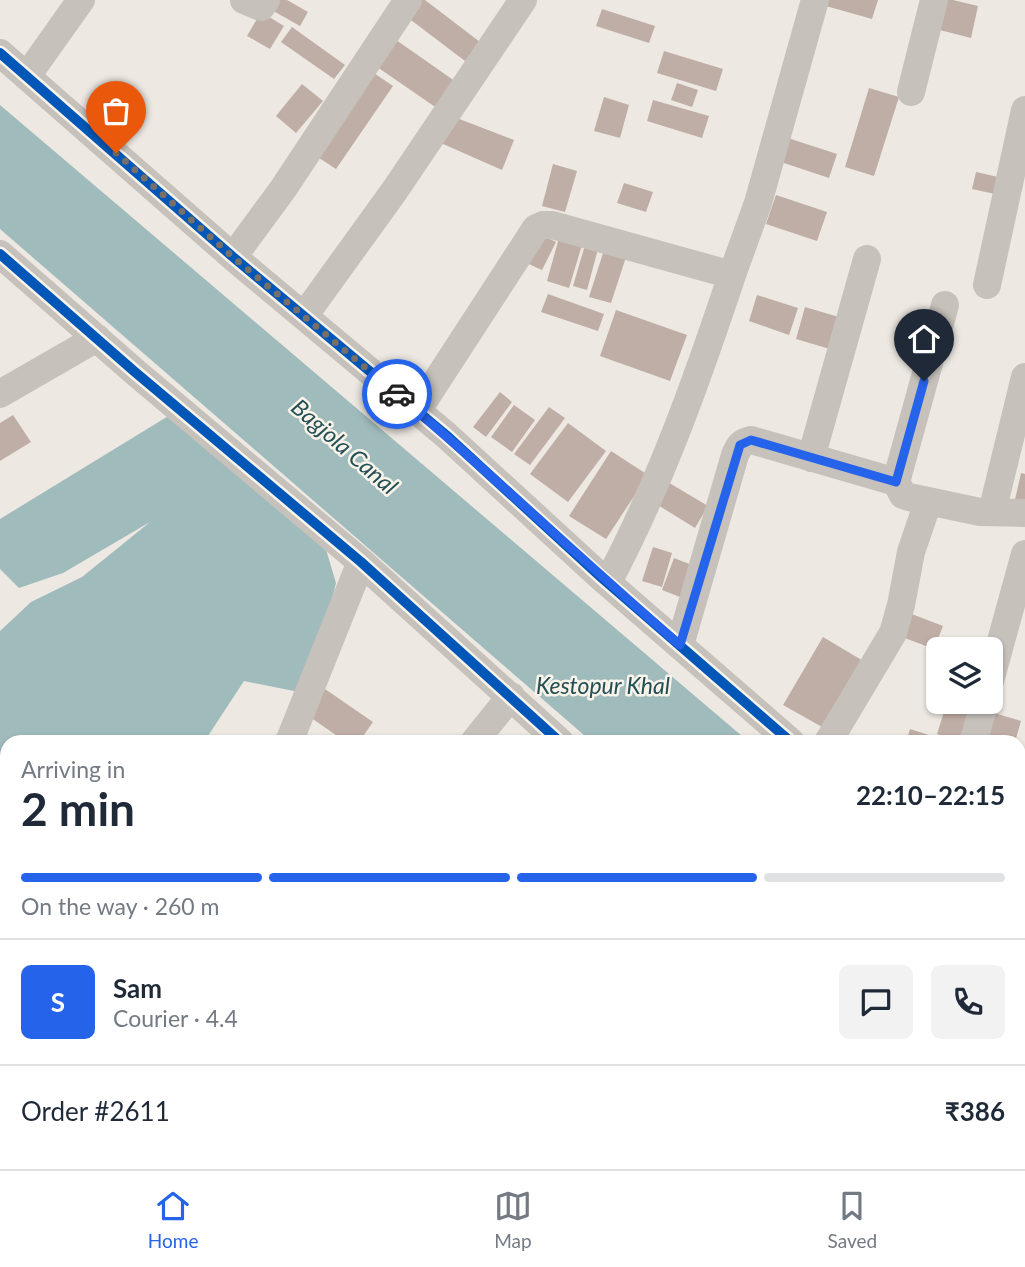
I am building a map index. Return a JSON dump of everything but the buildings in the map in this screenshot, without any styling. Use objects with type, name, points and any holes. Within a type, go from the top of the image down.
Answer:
[{"type":"street","points":[[27,76],[81,0]]},
{"type":"street","points":[[244,0],[261,7],[266,0]]},
{"type":"street","points":[[233,257],[283,189],[408,0]]},
{"type":"street","points":[[304,316],[395,191],[523,0]]},
{"type":"street","points":[[608,583],[656,483],[698,379],[758,203],[815,0]]},
{"type":"street","points":[[911,92],[934,0]]},
{"type":"street","points":[[0,53],[233,257],[417,411],[608,583],[783,735]]},
{"type":"street","points":[[987,285],[1025,110]]},
{"type":"street","points":[[417,411],[536,228],[552,225],[732,275]]},
{"type":"street","points":[[0,254],[361,562],[553,735]]},
{"type":"street","points":[[811,458],[867,259]]},
{"type":"street","points":[[944,305],[896,482],[903,495],[928,502],[968,510],[1025,513]]},
{"type":"street","points":[[0,394],[97,338]]},
{"type":"street","points":[[992,512],[1025,377]]},
{"type":"street","points":[[680,645],[740,445],[751,440],[896,482]]},
{"type":"street","points":[[832,735],[893,633],[911,552],[928,502]]},
{"type":"street","points":[[1002,637],[1025,554]]},
{"type":"street","points":[[292,735],[361,562]]},
{"type":"street","points":[[480,735],[511,696]]},
{"type":"street","points":[[975,735],[981,714]]},
{"type":"water","name":"Kestopur Khal","points":[[0,105],[741,735],[584,735],[0,229]]},
{"type":"water","points":[[170,415],[322,536],[336,583],[309,694],[244,681],[209,735],[0,735],[0,631],[31,602],[82,577],[150,522],[63,573],[19,588],[0,569],[0,519]]},
{"type":"cycle path","points":[[0,53],[233,257],[446,435],[602,578],[783,735]]},
{"type":"cycle path","points":[[0,254],[135,372],[361,562],[552,735]]},
{"type":"way so far","points":[[116,153],[233,257],[397,394]]},
{"type":"route","points":[[397,394],[680,645],[740,445],[751,440],[896,482],[924,381]]},
{"type":"water label","name":"Bagjola Canal","points":[[345,446]]}]
